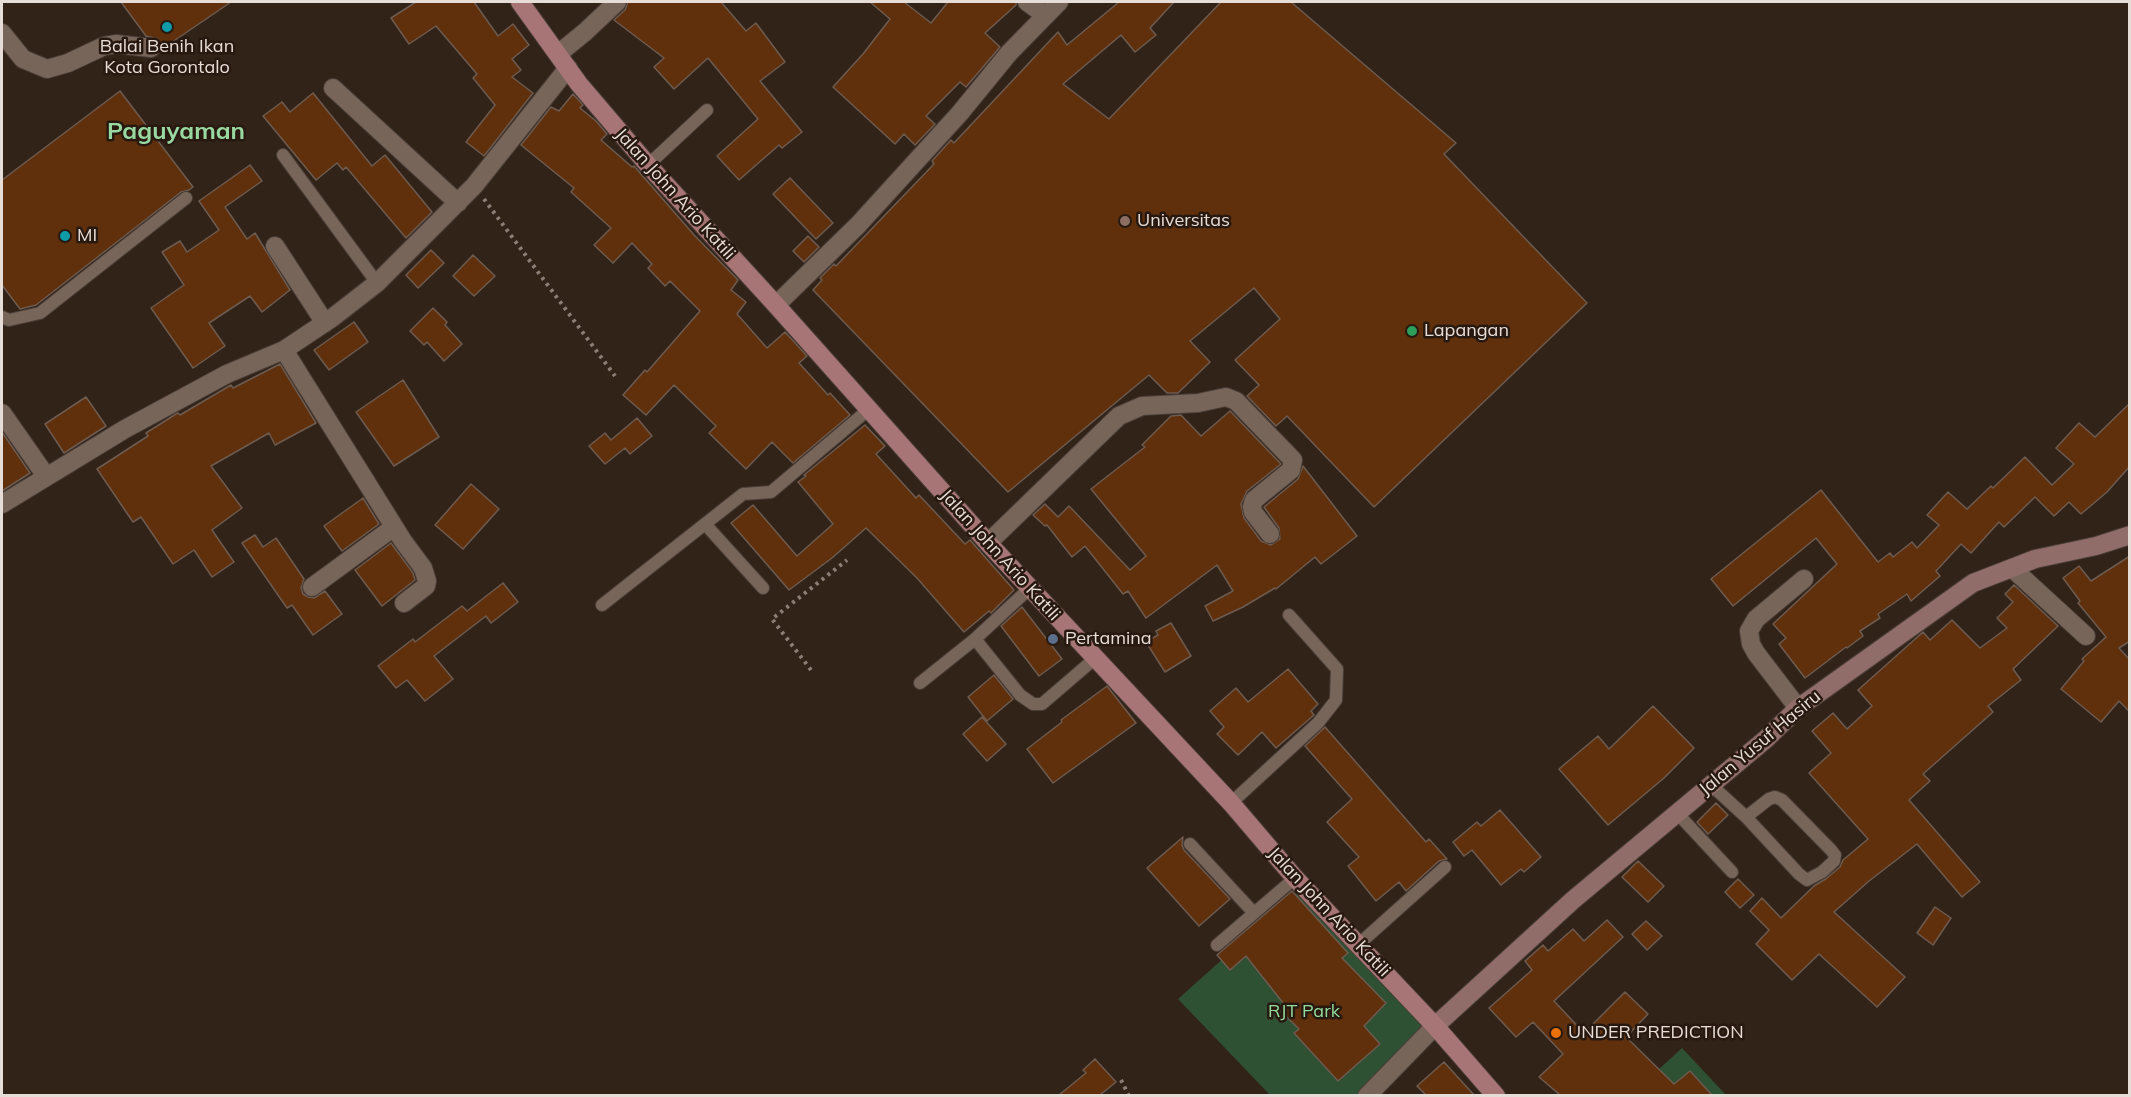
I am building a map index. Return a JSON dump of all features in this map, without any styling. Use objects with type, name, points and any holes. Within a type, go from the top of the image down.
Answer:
[{"type":"main road","name":"Jalan John Ario Katili","points":[[520,2],[563,61],[648,165],[988,543],[1231,803],[1295,878],[1436,1026],[1496,1095]]},
{"type":"main road","name":"Jalan Yusuf Hasiru","points":[[1436,1026],[1573,900],[1711,785],[1798,708],[1973,583],[2035,559],[2096,546],[2130,535]]},
{"type":"street","points":[[2,504],[125,429],[227,374],[284,350],[377,283],[474,186],[585,32],[617,2]]},
{"type":"street","points":[[1027,2],[1045,15]]},
{"type":"street","points":[[776,305],[858,225],[1059,2]]},
{"type":"street","points":[[2,33],[22,59],[47,69],[68,63],[104,46],[116,44],[151,48]]},
{"type":"street","points":[[333,88],[458,203]]},
{"type":"street","points":[[275,246],[325,322]]},
{"type":"street","points":[[284,350],[394,527],[423,568],[427,581],[421,591],[404,603]]},
{"type":"street","points":[[988,543],[1119,416],[1142,406],[1198,403],[1226,397],[1236,401],[1294,463],[1291,470],[1254,500],[1253,512],[1270,534]]},
{"type":"street","points":[[2,413],[46,476]]},
{"type":"street","points":[[312,587],[394,527]]},
{"type":"street","points":[[2012,568],[2086,636]]},
{"type":"street","points":[[1798,708],[1756,653],[1751,644],[1749,631],[1756,619],[1804,579]]},
{"type":"street","points":[[1367,1095],[1436,1026]]},
{"type":"lane","points":[[648,165],[707,110]]},
{"type":"lane","points":[[283,155],[377,283]]},
{"type":"lane","points":[[2,317],[9,320],[40,313],[186,198]]},
{"type":"lane","points":[[602,605],[743,494],[771,492],[868,410]]},
{"type":"lane","points":[[705,524],[763,588]]},
{"type":"lane","points":[[920,683],[975,639],[1030,588]]},
{"type":"lane","points":[[1231,803],[1318,723],[1336,700],[1337,669],[1289,615]]},
{"type":"lane","points":[[975,639],[1020,695],[1033,704],[1042,704],[1092,661],[1093,656]]},
{"type":"lane","points":[[1711,785],[1746,817],[1807,880],[1822,872],[1834,861],[1835,855],[1831,850],[1782,800],[1775,797],[1769,799],[1746,817]]},
{"type":"lane","points":[[1677,813],[1732,872]]},
{"type":"lane","points":[[1190,844],[1254,913]]},
{"type":"lane","points":[[1359,944],[1445,867]]},
{"type":"lane","points":[[1216,945],[1295,878]]},
{"type":"path","points":[[474,186],[615,376]]},
{"type":"path","points":[[811,670],[772,619],[847,560]]},
{"type":"path","points":[[1121,1080],[1129,1095]]},
{"type":"green space","name":"RJT Park","points":[[1303,887],[1431,1030],[1365,1095],[1270,1095],[1178,999]]},
{"type":"green space","points":[[1682,1048],[1726,1095],[1630,1096]]},
{"type":"building","name":"Balai Benih Ikan Kota Gorontalo","points":[[121,2],[231,2],[162,49],[158,39],[146,36]]},
{"type":"building","points":[[416,2],[474,2],[498,36],[513,24],[529,45],[512,59],[521,70],[512,77],[533,93],[484,156],[466,142],[495,105],[473,78],[477,74],[436,26],[409,44],[391,18]]},
{"type":"building","points":[[628,2],[721,2],[746,31],[756,23],[785,62],[760,81],[802,132],[782,148],[779,145],[739,180],[717,156],[758,119],[708,58],[674,89],[654,67],[664,58],[614,20],[625,10]]},
{"type":"building","points":[[870,2],[904,2],[931,23],[948,2],[1016,2],[1016,5],[985,33],[1000,47],[966,87],[960,82],[926,116],[935,124],[915,145],[904,134],[895,144],[833,87],[890,19]]},
{"type":"building","name":"Universitas","points":[[1119,2],[1174,2],[1150,28],[1156,35],[1135,52],[1121,35],[1063,84],[1109,119],[1221,2],[1291,2],[1456,143],[1444,154],[1587,303],[1374,507],[1287,416],[1276,426],[1247,396],[1259,385],[1235,360],[1280,319],[1254,288],[1190,341],[1210,362],[1178,393],[1167,393],[1149,375],[1008,492],[813,290],[822,280],[820,278],[834,264],[836,266],[934,164],[932,161],[951,140],[954,143],[1058,32],[1067,45]]},
{"type":"building","name":"MI","points":[[120,91],[193,187],[181,192],[36,305],[20,309],[2,285],[2,180]]},
{"type":"building","points":[[313,93],[372,166],[385,155],[432,212],[406,238],[346,167],[343,170],[337,163],[316,180],[263,116],[282,102],[290,112]]},
{"type":"building","points":[[573,94],[583,105],[580,108],[607,134],[601,140],[632,167],[634,166],[695,236],[738,280],[731,290],[746,302],[737,314],[767,348],[785,332],[807,356],[799,363],[850,415],[793,463],[772,442],[746,469],[709,433],[716,426],[674,385],[646,415],[623,395],[645,370],[647,372],[700,311],[670,281],[665,286],[648,268],[652,264],[632,243],[613,263],[594,245],[611,228],[571,192],[574,188],[521,145],[551,107],[559,111]]},
{"type":"building","points":[[250,165],[262,181],[225,207],[247,239],[255,233],[290,290],[262,312],[250,296],[209,323],[225,346],[193,368],[151,308],[184,285],[162,252],[180,241],[187,252],[219,230],[199,201]]},
{"type":"building","points":[[790,178],[833,223],[816,239],[773,194]]},
{"type":"building","points":[[808,236],[819,247],[804,262],[793,251]]},
{"type":"building","points":[[431,250],[444,263],[418,288],[406,275]]},
{"type":"building","points":[[473,255],[495,276],[474,296],[453,276]]},
{"type":"building","points":[[433,308],[447,322],[445,325],[462,344],[444,361],[427,342],[424,345],[410,331]]},
{"type":"building","points":[[354,322],[368,342],[329,370],[314,350]]},
{"type":"building","points":[[280,364],[316,423],[275,445],[269,433],[211,466],[242,508],[212,530],[234,562],[212,577],[194,550],[173,564],[141,517],[133,522],[97,469],[148,436],[146,433],[176,414],[180,415],[231,385],[233,388]]},
{"type":"building","points":[[403,380],[439,437],[394,466],[356,412]]},
{"type":"building","points":[[86,397],[106,426],[64,453],[45,424]]},
{"type":"building","points":[[2130,403],[2130,466],[2107,492],[2081,514],[2069,502],[2054,516],[2035,497],[2004,527],[1999,522],[1971,553],[1961,544],[1936,571],[1940,576],[1911,601],[1907,594],[1878,614],[1880,618],[1860,631],[1863,636],[1805,678],[1779,644],[1786,638],[1773,624],[1837,564],[1816,538],[1733,606],[1711,579],[1821,490],[1878,562],[1890,553],[1893,557],[1912,542],[1917,548],[1939,525],[1927,515],[1948,492],[1967,509],[2025,457],[2052,485],[2074,464],[2056,448],[2079,423],[2095,437]]},
{"type":"building","points":[[1230,411],[1281,464],[1247,491],[1241,504],[1244,518],[1261,541],[1271,545],[1280,539],[1279,528],[1264,507],[1298,479],[1303,466],[1357,536],[1321,564],[1315,557],[1276,589],[1213,621],[1205,606],[1233,591],[1217,565],[1146,618],[1128,591],[1123,594],[1085,546],[1072,557],[1047,525],[1045,526],[1033,515],[1045,504],[1058,517],[1069,506],[1130,570],[1146,556],[1091,489],[1145,447],[1142,445],[1171,416],[1181,415],[1201,436]]},
{"type":"building","points":[[637,418],[652,436],[630,454],[625,448],[605,464],[589,446],[605,433],[611,440]]},
{"type":"building","points":[[865,425],[885,446],[876,454],[916,498],[919,495],[965,544],[970,540],[1014,590],[991,613],[989,611],[964,632],[917,578],[866,528],[832,558],[789,590],[731,523],[753,505],[797,556],[833,524],[798,482]]},
{"type":"building","points":[[2,432],[30,473],[2,491]]},
{"type":"building","points":[[471,484],[499,509],[463,549],[435,525]]},
{"type":"building","points":[[363,498],[379,524],[342,551],[324,526]]},
{"type":"building","points":[[255,535],[263,547],[276,538],[304,579],[301,588],[303,594],[314,598],[325,591],[342,614],[313,635],[292,605],[287,608],[242,543]]},
{"type":"building","points":[[391,543],[413,573],[415,580],[382,606],[355,570]]},
{"type":"building","points":[[2130,556],[2130,641],[2119,648],[2130,660],[2130,712],[2119,701],[2101,722],[2061,689],[2084,661],[2082,659],[2106,637],[2078,603],[2080,601],[2063,578],[2079,566],[2091,581]]},
{"type":"building","points":[[503,583],[518,602],[491,623],[486,616],[434,656],[453,679],[425,701],[407,680],[396,688],[378,666],[413,639],[415,642],[462,606],[467,611]]},
{"type":"building","points":[[2014,585],[2058,626],[2013,669],[2021,680],[1988,706],[1993,712],[1923,774],[1930,781],[1909,800],[1980,882],[1962,897],[1917,844],[1834,912],[1905,977],[1877,1007],[1819,954],[1792,980],[1756,944],[1769,930],[1750,911],[1762,898],[1781,918],[1814,886],[1840,867],[1843,860],[1868,839],[1809,773],[1831,753],[1812,731],[1833,713],[1847,729],[1872,706],[1858,690],[1923,632],[1930,640],[1952,620],[1980,648],[2007,628],[1997,618],[2013,602],[2005,594]]},
{"type":"building","points":[[1022,607],[1062,659],[1039,676],[1001,626]]},
{"type":"building","points":[[1171,623],[1191,656],[1165,672],[1146,642],[1158,635],[1156,631]]},
{"type":"building","points":[[1288,669],[1318,704],[1311,711],[1314,715],[1276,748],[1262,732],[1238,755],[1217,734],[1224,727],[1210,711],[1236,688],[1248,702]]},
{"type":"building","points":[[994,675],[1013,699],[987,721],[968,697]]},
{"type":"building","points":[[1107,686],[1136,723],[1053,783],[1027,749]]},
{"type":"building","points":[[1653,706],[1694,748],[1664,778],[1608,825],[1559,769],[1598,736],[1609,749]]},
{"type":"building","points":[[982,717],[1006,744],[987,761],[963,734]]},
{"type":"building","points":[[1325,727],[1426,842],[1429,839],[1447,859],[1439,861],[1406,891],[1399,882],[1376,901],[1348,866],[1359,857],[1327,822],[1352,799],[1305,746]]},
{"type":"building","points":[[1716,803],[1728,815],[1708,834],[1697,822]]},
{"type":"building","points":[[1500,810],[1541,857],[1524,872],[1521,869],[1501,885],[1472,850],[1464,856],[1453,842],[1477,822],[1481,826]]},
{"type":"building","points":[[1183,837],[1184,850],[1230,899],[1199,926],[1147,868]]},
{"type":"building","points":[[1638,861],[1664,886],[1648,902],[1622,877]]},
{"type":"building","points":[[1738,879],[1754,895],[1740,908],[1725,892]]},
{"type":"building","points":[[1292,891],[1348,953],[1342,958],[1386,1003],[1364,1026],[1380,1044],[1338,1081],[1294,1033],[1299,1029],[1283,1013],[1287,1008],[1246,956],[1230,970],[1217,955]]},
{"type":"building","points":[[1935,907],[1951,918],[1933,945],[1917,933]]},
{"type":"building","points":[[1607,920],[1623,937],[1554,1001],[1584,1033],[1625,992],[1648,1014],[1626,1037],[1674,1084],[1690,1071],[1712,1095],[1560,1095],[1539,1077],[1563,1054],[1533,1022],[1516,1037],[1489,1008],[1532,970],[1525,961],[1543,945],[1548,951],[1573,929],[1584,941]]},
{"type":"building","points":[[1646,921],[1662,936],[1647,950],[1632,934]]},
{"type":"building","points":[[1095,1059],[1116,1082],[1100,1095],[1059,1095],[1086,1073],[1083,1070]]},
{"type":"building","points":[[1444,1062],[1474,1095],[1426,1095],[1417,1086]]},
{"type":"place","name":"Balai Benih Ikan Kota Gorontalo","points":[[167,27]]},
{"type":"place","name":"Universitas","points":[[1125,221]]},
{"type":"place","name":"MI","points":[[65,236]]},
{"type":"place","name":"Lapangan","points":[[1412,331]]},
{"type":"place","name":"Pertamina","points":[[1053,639]]},
{"type":"place","name":"UNDER PREDICTION","points":[[1556,1033]]},
{"type":"district","name":"Paguyaman","points":[[176,132]]}]
